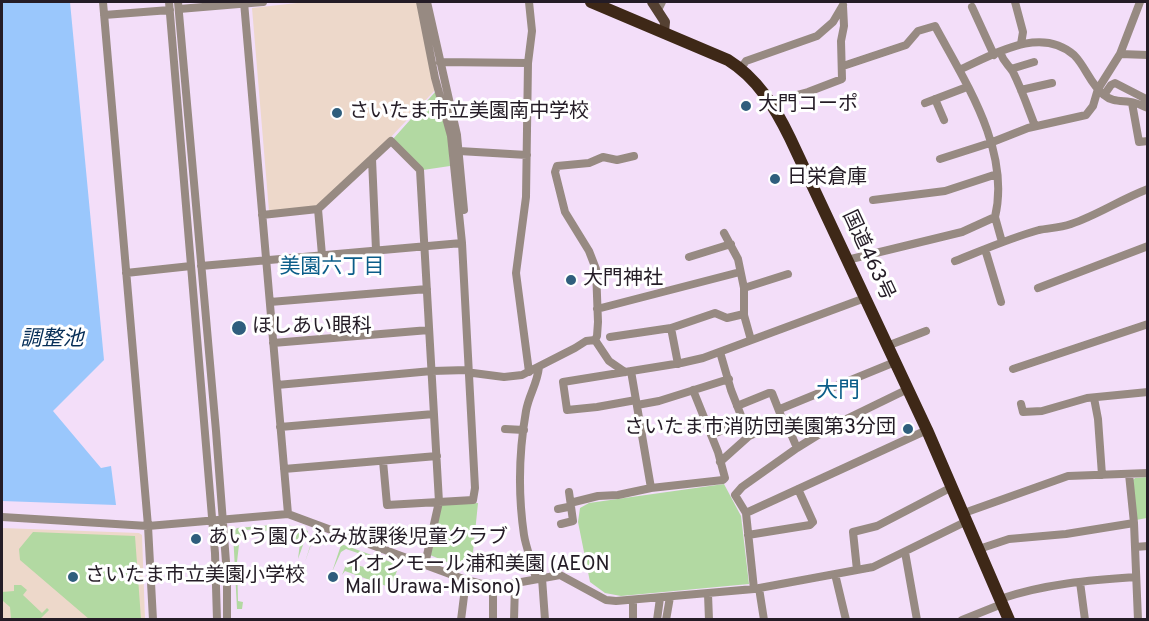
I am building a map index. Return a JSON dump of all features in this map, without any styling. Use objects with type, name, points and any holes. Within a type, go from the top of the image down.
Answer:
[{"type":"highway","name":"国道463号","points":[[591,2],[713,53],[741,68],[770,102],[790,138],[927,430],[1009,620]]},
{"type":"main road","points":[[657,4],[664,22],[664,32]]},
{"type":"street","points":[[103,2],[148,525],[153,620]]},
{"type":"street","points":[[104,15],[174,6],[263,2]]},
{"type":"street","points":[[384,461],[387,505],[473,500],[475,488],[470,372],[462,243],[451,136],[435,78],[420,2]]},
{"type":"street","points":[[427,2],[459,151],[468,266],[470,372]]},
{"type":"street","points":[[529,2],[532,31],[528,63],[526,197],[516,273],[529,372]]},
{"type":"street","points":[[1015,2],[1023,32],[1021,44]]},
{"type":"street","points":[[940,159],[1035,126],[1086,115],[1101,92],[1120,54],[1140,2]]},
{"type":"street","points":[[244,3],[288,514]]},
{"type":"street","points":[[770,102],[808,92],[842,79],[843,4]]},
{"type":"street","points":[[741,68],[746,61],[817,36],[833,22],[843,4]]},
{"type":"street","points":[[174,6],[196,266],[217,620]]},
{"type":"street","points":[[972,7],[997,53],[1005,65],[1011,69],[1035,126]]},
{"type":"street","points":[[843,66],[906,45],[918,31],[935,26],[984,118],[997,174],[999,201],[995,217],[1002,242]]},
{"type":"street","points":[[958,70],[1021,44],[1048,42],[1061,46],[1076,57],[1092,84],[1101,92],[1119,102],[1148,108]]},
{"type":"street","points":[[1120,54],[1148,55]]},
{"type":"street","points":[[440,61],[528,63]]},
{"type":"street","points":[[1011,69],[1034,63]]},
{"type":"street","points":[[1021,90],[1052,83]]},
{"type":"street","points":[[1101,92],[1115,83],[1148,100]]},
{"type":"street","points":[[925,103],[967,87]]},
{"type":"street","points":[[935,99],[944,120]]},
{"type":"street","points":[[1132,103],[1140,142],[1148,141]]},
{"type":"street","points":[[262,214],[318,209],[391,141],[420,170],[439,502],[425,564]]},
{"type":"street","points":[[459,151],[527,155]]},
{"type":"street","points":[[595,340],[597,336],[597,281],[594,263],[565,212],[555,172],[557,166],[589,163],[603,157],[616,160],[634,156]]},
{"type":"street","points":[[372,159],[376,250]]},
{"type":"street","points":[[873,200],[945,191],[997,174]]},
{"type":"street","points":[[955,261],[1002,242],[1068,225],[1104,210],[1122,199],[1147,193]]},
{"type":"street","points":[[318,209],[322,255]]},
{"type":"street","points":[[847,260],[962,232],[995,217]]},
{"type":"street","points":[[724,232],[736,254],[744,288],[744,314],[751,340]]},
{"type":"street","points":[[126,273],[462,243]]},
{"type":"street","points":[[689,257],[731,244]]},
{"type":"street","points":[[1038,288],[1148,246]]},
{"type":"street","points":[[985,249],[1001,302]]},
{"type":"street","points":[[196,266],[223,519],[227,620]]},
{"type":"street","points":[[597,309],[740,272]]},
{"type":"street","points":[[744,288],[788,274]]},
{"type":"street","points":[[270,302],[427,289]]},
{"type":"street","points":[[729,379],[659,401],[567,410],[563,382],[678,364],[720,352],[865,298]]},
{"type":"street","points":[[609,337],[671,328],[715,313],[727,318],[744,314]]},
{"type":"street","points":[[1013,369],[1148,324]]},
{"type":"street","points":[[671,328],[678,364]]},
{"type":"street","points":[[273,343],[429,330]]},
{"type":"street","points":[[887,346],[926,331]]},
{"type":"street","points":[[277,385],[432,371],[470,372],[513,377],[529,372],[586,341],[595,340]]},
{"type":"street","points":[[595,340],[609,361],[628,372],[636,403],[651,488]]},
{"type":"street","points":[[720,352],[749,436]]},
{"type":"street","points":[[780,409],[895,362]]},
{"type":"street","points":[[539,367],[537,382],[528,401],[520,461],[524,536],[539,579],[545,620]]},
{"type":"street","points":[[735,495],[742,487],[797,448],[842,420],[908,389]]},
{"type":"street","points":[[693,390],[725,478],[746,513],[764,620]]},
{"type":"street","points":[[1021,404],[1023,412],[1042,411],[1094,398],[1148,392]]},
{"type":"street","points":[[737,406],[772,393],[785,426],[788,426],[797,448]]},
{"type":"street","points":[[1094,398],[1098,418],[1101,475]]},
{"type":"street","points":[[280,427],[434,414]]},
{"type":"street","points":[[720,462],[749,436],[758,432],[767,433],[785,426]]},
{"type":"street","points":[[505,429],[524,430]]},
{"type":"street","points":[[711,435],[725,429]]},
{"type":"street","points":[[746,513],[927,430]]},
{"type":"street","points":[[284,469],[437,456]]},
{"type":"street","points":[[2,517],[148,525],[288,514],[466,580],[493,587],[560,575],[606,600],[633,600],[757,589],[873,567],[905,552],[966,517],[1068,476],[1148,473]]},
{"type":"street","points":[[1129,474],[1134,523],[1138,620]]},
{"type":"street","points":[[558,509],[598,496],[618,495],[725,478]]},
{"type":"street","points":[[857,570],[853,532],[876,526],[952,487]]},
{"type":"street","points":[[748,535],[810,525],[813,522],[798,489]]},
{"type":"street","points":[[561,524],[573,521],[569,492]]},
{"type":"street","points":[[979,549],[1009,539],[1066,534],[1134,523]]},
{"type":"street","points":[[1135,547],[1148,546]]},
{"type":"street","points":[[905,552],[917,620]]},
{"type":"street","points":[[835,574],[846,620]]},
{"type":"street","points":[[962,620],[1024,591],[1080,582],[1136,577]]},
{"type":"street","points":[[461,620],[466,580]]},
{"type":"street","points":[[1080,582],[1085,620]]},
{"type":"street","points":[[514,620],[515,584]]},
{"type":"street","points":[[493,587],[494,619]]},
{"type":"street","points":[[708,594],[709,620]]},
{"type":"street","points":[[666,620],[670,597]]},
{"type":"street","points":[[657,620],[660,598]]},
{"type":"street","points":[[633,600],[633,620]]},
{"type":"shaded area","name":"さいたま市立美園南中学校","points":[[306,2],[418,2],[436,89],[391,137],[318,206],[269,211],[252,8]]},
{"type":"shaded area","name":"さいたま市立美園小学校","points":[[2,528],[139,533],[142,535],[145,619],[2,620]]},
{"type":"green space","points":[[436,91],[448,137],[450,166],[423,170],[393,139]]},
{"type":"green space","points":[[1147,477],[1147,518],[1136,520],[1133,480]]},
{"type":"green space","points":[[724,484],[741,516],[749,584],[621,596],[605,593],[590,582],[578,522],[580,508],[589,503]]},
{"type":"green space","points":[[478,503],[471,572],[430,555],[441,504]]},
{"type":"green space","points":[[284,524],[308,531],[298,559],[300,543],[295,541],[296,535],[254,529],[247,530],[245,536],[240,536],[237,562],[238,601],[243,602],[242,609],[237,609],[233,532],[237,528]]},
{"type":"green space","name":"さいたま市立美園小学校","points":[[33,532],[135,536],[141,619],[89,619],[20,560],[19,549]]},
{"type":"green space","points":[[314,534],[399,565],[389,593],[389,587],[345,571],[342,575],[347,562],[377,571],[381,561],[346,549],[341,552],[332,572],[341,545],[320,538],[317,544],[312,542],[305,562]]},
{"type":"green space","points":[[14,585],[21,585],[27,590],[23,595],[42,613],[47,608],[49,610],[40,619],[11,619],[10,607],[3,601],[2,592],[14,591]]},
{"type":"water","name":"調整池","points":[[2,2],[70,2],[104,360],[53,411],[101,468],[111,466],[116,505],[2,501]]},
{"type":"place","name":"大門コーポ","points":[[746,106]]},
{"type":"place","name":"さいたま市立美園南中学校","points":[[337,113]]},
{"type":"place","name":"日栄倉庫","points":[[775,179]]},
{"type":"place","name":"大門神社","points":[[571,280]]},
{"type":"place","name":"ほしあい眼科","points":[[239,328]]},
{"type":"place","name":"さいたま市消防団美園第3分団","points":[[908,429]]},
{"type":"place","name":"あいう園ひふみ放課後児童クラブ","points":[[196,539]]},
{"type":"place","name":"さいたま市立美園小学校","points":[[73,577]]},
{"type":"place","name":"イオンモール浦和美園 (AEON Mall Urawa-Misono)","points":[[333,577]]},
{"type":"district","name":"美園六丁目","points":[[332,269]]},
{"type":"district","name":"大門","points":[[838,393]]}]
